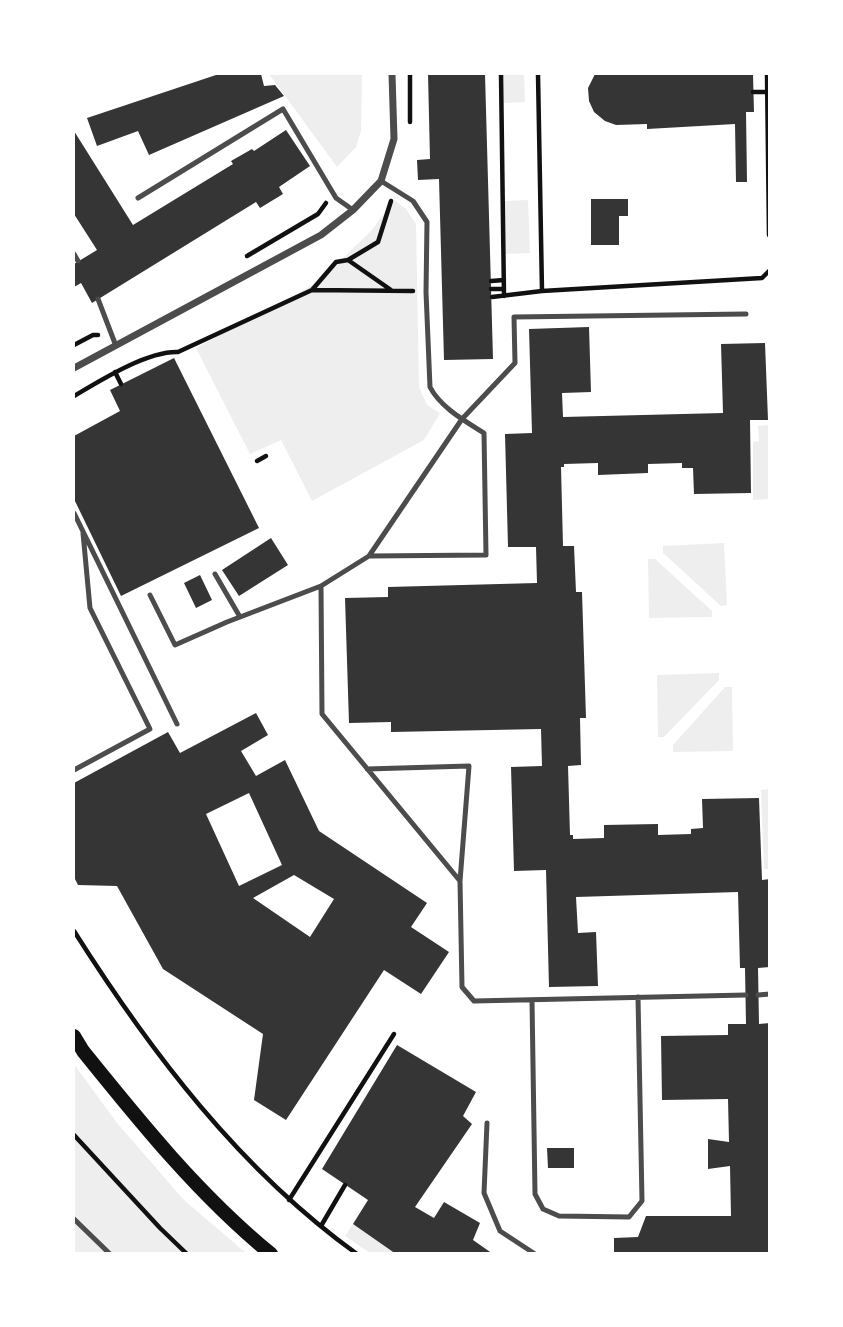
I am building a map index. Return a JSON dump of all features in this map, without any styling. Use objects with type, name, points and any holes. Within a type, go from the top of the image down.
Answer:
[{"type":"main road","points":[[74,1036],[160,1147],[271,1254]]},
{"type":"street","points":[[74,368],[321,235],[353,210],[381,181],[394,139],[392,74]]},
{"type":"lane","points":[[138,198],[283,109],[336,198],[353,210]]},
{"type":"lane","points":[[369,556],[486,555],[484,433],[435,397],[430,387],[426,292],[427,222],[413,201],[381,181]]},
{"type":"lane","points":[[74,254],[78,261]]},
{"type":"lane","points":[[98,299],[116,346]]},
{"type":"lane","points":[[150,595],[175,645],[321,586],[369,556],[462,419],[515,363],[514,317],[746,314]]},
{"type":"lane","points":[[74,513],[177,724]]},
{"type":"lane","points":[[74,770],[150,729],[89,608],[83,533]]},
{"type":"lane","points":[[215,574],[240,617]]},
{"type":"lane","points":[[321,586],[322,714],[460,881]]},
{"type":"lane","points":[[367,769],[469,766],[460,881],[462,987],[474,1001],[746,995]]},
{"type":"lane","points":[[758,995],[769,995]]},
{"type":"lane","points":[[532,1000],[535,1194],[543,1209],[559,1216],[629,1217],[642,1201],[638,997]]},
{"type":"lane","points":[[487,1123],[484,1193],[500,1231],[534,1254]]},
{"type":"lane","points":[[74,1219],[110,1254]]},
{"type":"path","points":[[501,74],[504,296]]},
{"type":"path","points":[[537,74],[542,291]]},
{"type":"path","points":[[767,74],[769,234]]},
{"type":"path","points":[[753,92],[769,92]]},
{"type":"path","points":[[240,260],[318,214],[325,204],[336,198]]},
{"type":"path","points":[[348,260],[392,290]]},
{"type":"path","points":[[762,278],[769,270]]},
{"type":"path","points":[[492,297],[542,291],[769,278]]},
{"type":"path","points":[[491,281],[504,280]]},
{"type":"path","points":[[491,289],[504,289]]},
{"type":"path","points":[[74,396],[115,372],[167,352],[178,352],[312,290],[426,292]]},
{"type":"path","points":[[74,345],[93,335],[112,334]]},
{"type":"path","points":[[115,372],[121,384]]},
{"type":"path","points":[[257,461],[266,456]]},
{"type":"path","points":[[74,931],[116,996],[234,1144],[289,1200],[357,1254]]},
{"type":"path","points":[[289,1200],[394,1034]]},
{"type":"path","points":[[74,1135],[187,1254]]},
{"type":"path","points":[[321,1226],[345,1185]]},
{"type":"shaded area","points":[[269,74],[362,74],[361,131],[356,147],[337,167]]},
{"type":"shaded area","points":[[501,74],[524,74],[525,102],[501,103]]},
{"type":"shaded area","points":[[394,200],[406,209],[416,224],[419,387],[427,405],[440,413],[424,440],[312,501],[281,440],[250,454],[196,348],[318,282],[371,231]]},
{"type":"shaded area","points":[[528,200],[530,253],[504,254],[503,201]]},
{"type":"shaded area","points":[[769,425],[769,499],[753,500],[753,442],[759,441],[758,426]]},
{"type":"shaded area","points":[[724,543],[727,605],[721,606],[663,553],[663,546]]},
{"type":"shaded area","points":[[648,559],[655,559],[712,611],[712,617],[649,618]]},
{"type":"shaded area","points":[[719,673],[719,680],[664,737],[658,737],[657,675]]},
{"type":"shaded area","points":[[725,687],[732,687],[733,751],[673,752],[673,745]]},
{"type":"shaded area","points":[[769,789],[769,869],[764,869],[761,790]]},
{"type":"shaded area","points":[[74,1064],[117,1123],[184,1200],[246,1253],[74,1253]]},
{"type":"shaded area","points":[[353,1224],[395,1253],[370,1253],[345,1236]]},
{"type":"building","points":[[219,74],[261,74],[264,86],[275,85],[284,96],[149,155],[138,131],[97,146],[87,118]]},
{"type":"building","points":[[428,74],[485,74],[493,359],[444,360],[439,179],[418,180],[417,160],[430,159]]},
{"type":"building","points":[[595,74],[753,74],[754,112],[746,112],[747,182],[736,182],[735,124],[647,129],[647,124],[616,125],[605,121],[594,112],[589,101],[588,88]]},
{"type":"building","points":[[286,130],[310,166],[279,187],[283,194],[260,208],[256,202],[92,303],[81,283],[74,287],[74,264],[97,250],[74,214],[74,131],[133,225],[233,164],[231,161],[252,149],[254,151]]},
{"type":"building","points":[[591,199],[628,199],[628,216],[619,216],[619,245],[591,245]]},
{"type":"building","points":[[589,327],[591,392],[562,393],[563,417],[723,413],[721,344],[765,343],[768,420],[750,420],[751,493],[694,494],[693,468],[682,468],[682,463],[648,464],[648,473],[598,475],[598,463],[564,464],[564,467],[561,467],[563,546],[574,546],[576,592],[582,592],[586,718],[580,718],[581,765],[568,766],[570,835],[573,835],[573,839],[604,838],[604,825],[658,824],[658,835],[691,834],[691,829],[703,828],[702,799],[759,798],[762,880],[770,879],[770,967],[758,968],[759,1024],[770,1023],[770,1254],[614,1254],[614,1238],[638,1237],[646,1216],[731,1216],[730,1166],[708,1169],[708,1139],[729,1142],[728,1099],[662,1100],[661,1036],[728,1035],[728,1024],[746,1024],[745,968],[740,968],[738,892],[576,897],[578,933],[596,932],[598,986],[549,987],[546,870],[514,871],[511,767],[542,766],[541,729],[391,732],[391,722],[349,723],[345,598],[388,597],[388,587],[537,583],[536,547],[508,547],[505,434],[532,433],[529,329]]},
{"type":"building","points":[[174,358],[259,528],[121,596],[74,499],[74,436],[120,411],[110,390]]},
{"type":"building","points":[[271,538],[288,565],[239,596],[222,570]]},
{"type":"building","points":[[200,575],[212,600],[196,608],[184,583]]},
{"type":"building","points":[[256,713],[268,735],[241,751],[256,776],[285,760],[319,831],[427,903],[411,927],[449,952],[421,994],[384,970],[286,1120],[254,1100],[263,1034],[163,969],[117,886],[78,885],[74,877],[74,783],[168,732],[180,753]],"holes":[[[249,793],[282,865],[239,886],[206,814]],[[294,875],[334,899],[310,937],[253,898]]]},
{"type":"building","points":[[397,1045],[476,1092],[463,1116],[472,1124],[415,1207],[434,1218],[444,1202],[480,1223],[473,1240],[493,1254],[396,1254],[353,1224],[368,1200],[322,1169]]},
{"type":"building","points":[[547,1148],[574,1148],[574,1168],[548,1168]]}]
